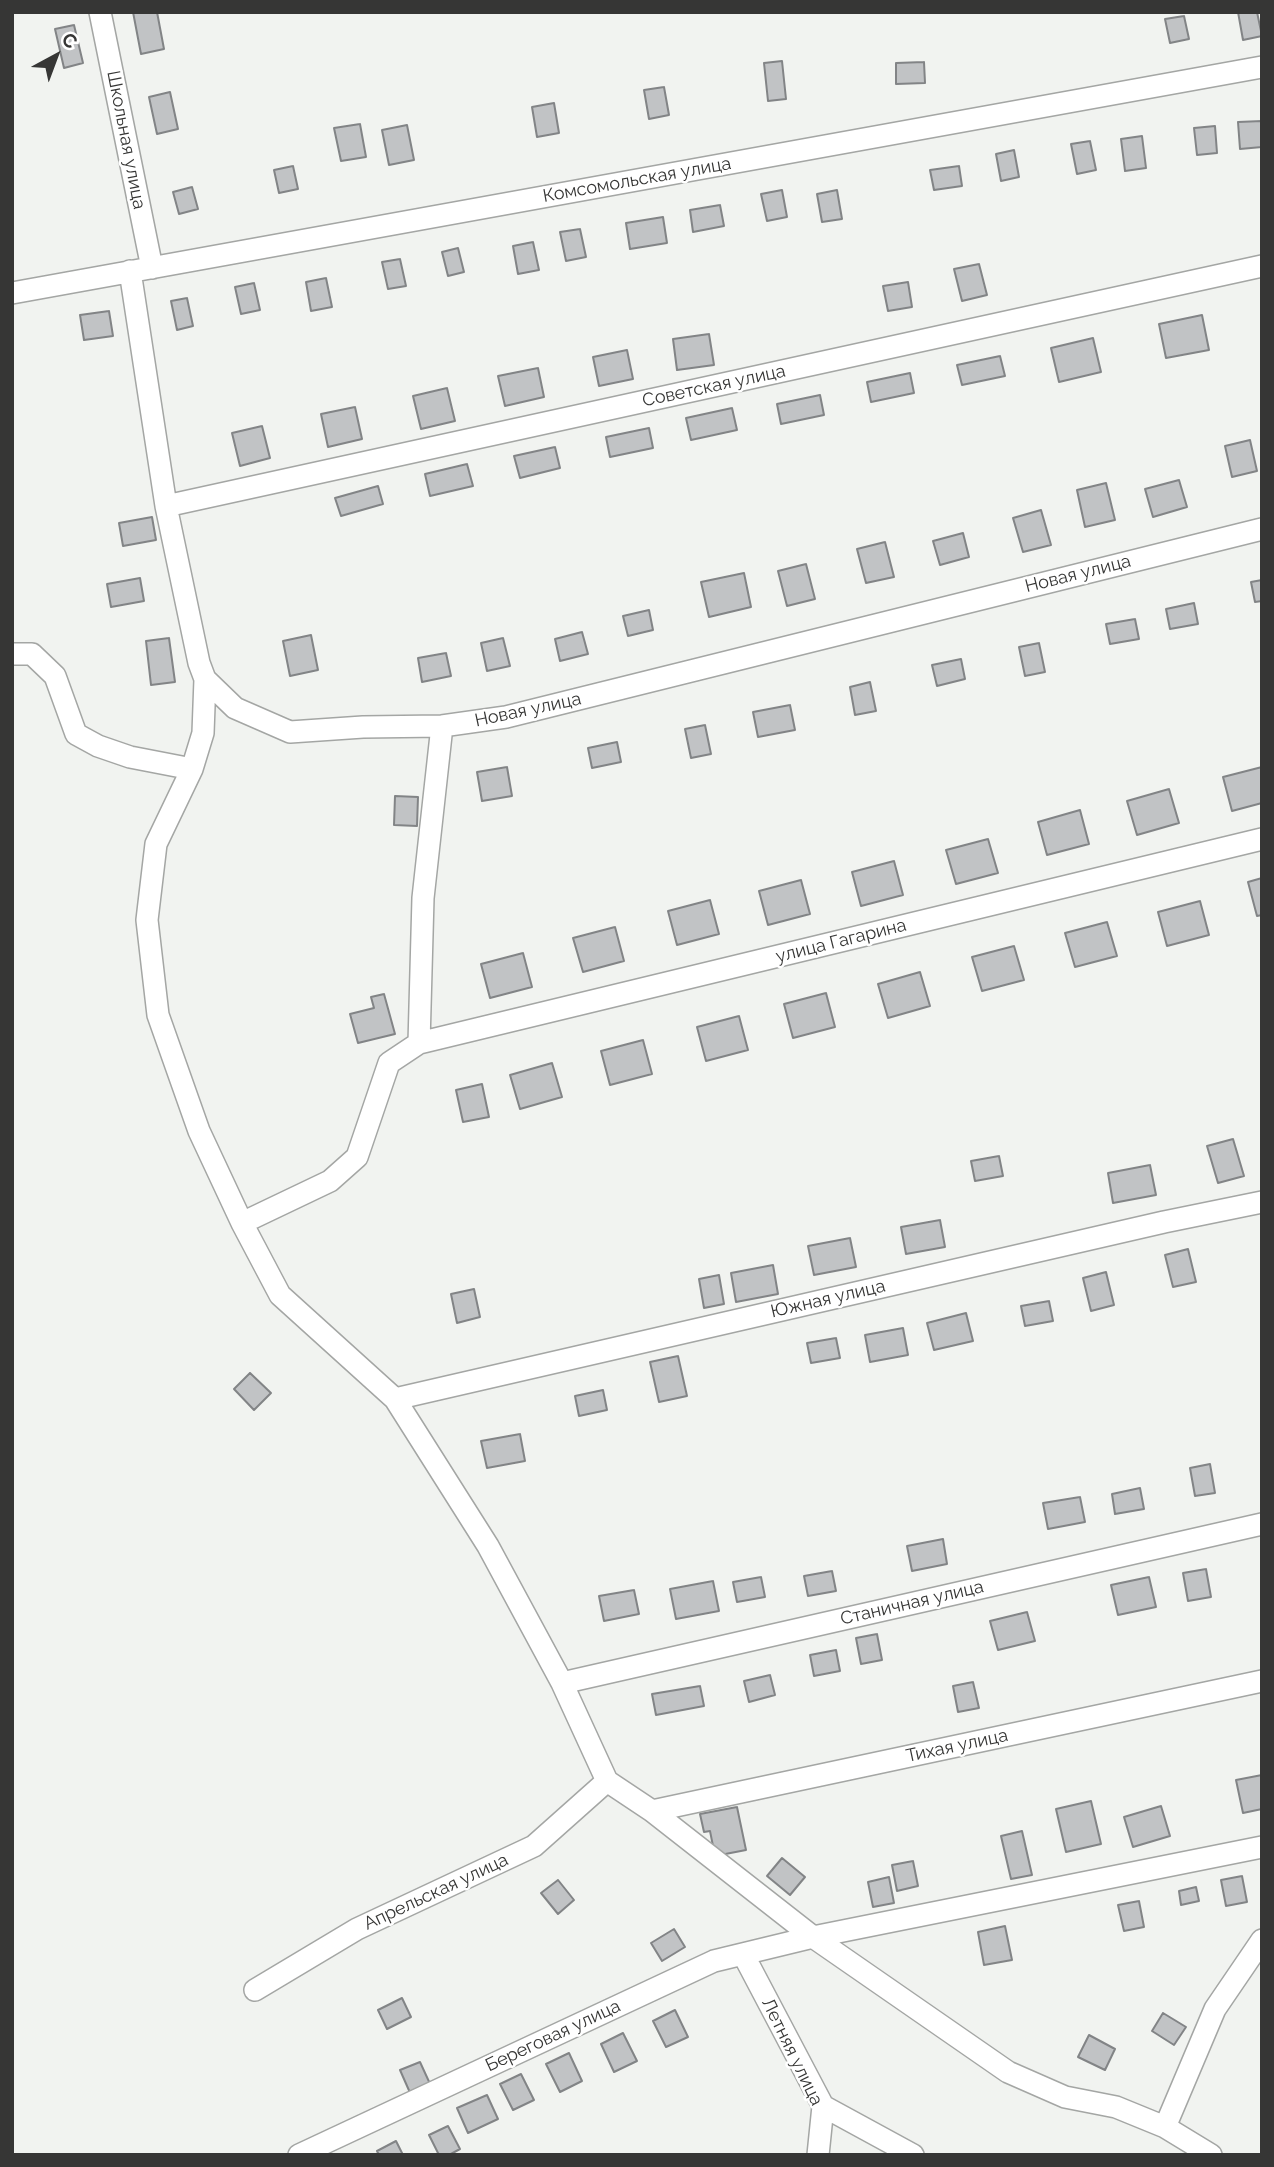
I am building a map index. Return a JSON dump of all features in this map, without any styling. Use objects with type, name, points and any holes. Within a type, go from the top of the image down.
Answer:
[{"type":"street","name":"Школьная улица","points":[[100,12],[141,270]]},
{"type":"street","name":"Комсомольская улица","points":[[12,293],[1262,67]]},
{"type":"street","name":"Советская улица","points":[[166,506],[1262,266]]},
{"type":"street","points":[[141,270],[166,506],[205,679],[203,733],[192,769],[156,844],[148,920],[158,1015],[199,1131],[242,1223],[280,1295],[394,1399],[488,1546],[562,1683],[607,1781],[652,1811],[813,1937],[1008,2072],[1065,2097],[1116,2106],[1165,2127],[1211,2155]]},
{"type":"street","name":"Новая улица","points":[[205,679],[235,708],[290,732],[363,727],[442,726],[506,717],[1262,528]]},
{"type":"street","points":[[12,654],[32,654],[55,676],[76,734],[98,746],[130,757],[192,769]]},
{"type":"street","points":[[419,1044],[423,898],[442,726]]},
{"type":"street","name":"улица Гагарина","points":[[242,1223],[330,1181],[357,1157],[389,1062],[419,1044],[1262,839]]},
{"type":"street","name":"Южная улица","points":[[394,1399],[1150,1225],[1262,1202]]},
{"type":"street","name":"Станичная улица","points":[[562,1683],[1262,1524]]},
{"type":"street","name":"Тихая улица","points":[[652,1811],[1262,1681]]},
{"type":"street","name":"Апрельская улица","points":[[255,1990],[357,1928],[534,1846],[607,1781]]},
{"type":"street","points":[[813,1937],[1262,1847]]},
{"type":"street","name":"Береговая улица","points":[[299,2155],[714,1961],[813,1937]]},
{"type":"street","points":[[1165,2127],[1215,2009],[1262,1940]]},
{"type":"street","name":"Летняя улица","points":[[743,1954],[823,2106],[818,2155]]},
{"type":"street","points":[[823,2106],[913,2155]]},
{"type":"building","points":[[133,12],[157,12],[164,49],[141,54]]},
{"type":"building","points":[[1238,12],[1257,12],[1262,36],[1243,40]]},
{"type":"building","points":[[1184,16],[1189,39],[1170,43],[1165,19]]},
{"type":"building","points":[[74,25],[83,63],[64,68],[55,29]]},
{"type":"building","points":[[782,61],[786,99],[768,101],[764,63]]},
{"type":"building","points":[[924,62],[925,83],[896,84],[896,63]]},
{"type":"building","points":[[664,87],[669,115],[649,119],[644,90]]},
{"type":"building","points":[[170,92],[178,129],[157,134],[149,97]]},
{"type":"building","points":[[554,103],[559,133],[537,137],[532,107]]},
{"type":"building","points":[[1262,121],[1262,147],[1240,149],[1238,122]]},
{"type":"building","points":[[360,124],[366,157],[341,161],[334,128]]},
{"type":"building","points":[[407,125],[414,160],[389,165],[382,130]]},
{"type":"building","points":[[1215,126],[1217,153],[1197,155],[1194,128]]},
{"type":"building","points":[[1142,136],[1146,168],[1125,171],[1121,139]]},
{"type":"building","points":[[1090,141],[1096,170],[1077,174],[1071,144]]},
{"type":"building","points":[[1014,150],[1019,177],[1001,181],[996,154]]},
{"type":"building","points":[[293,166],[298,189],[279,193],[274,170]]},
{"type":"building","points":[[959,166],[962,186],[934,190],[930,170]]},
{"type":"building","points":[[192,187],[198,209],[179,214],[173,192]]},
{"type":"building","points":[[782,190],[787,217],[767,221],[761,194]]},
{"type":"building","points":[[837,190],[842,219],[822,222],[817,194]]},
{"type":"building","points":[[720,205],[724,226],[693,232],[690,210]]},
{"type":"building","points":[[663,217],[667,243],[630,249],[626,223]]},
{"type":"building","points":[[580,229],[586,257],[566,261],[560,232]]},
{"type":"building","points":[[533,242],[539,270],[518,274],[513,246]]},
{"type":"building","points":[[458,248],[464,272],[448,276],[442,252]]},
{"type":"building","points":[[400,259],[406,286],[388,289],[382,262]]},
{"type":"building","points":[[979,264],[987,295],[962,301],[954,269]]},
{"type":"building","points":[[326,278],[332,307],[311,311],[306,282]]},
{"type":"building","points":[[908,282],[912,307],[888,311],[883,286]]},
{"type":"building","points":[[254,283],[260,310],[241,314],[235,287]]},
{"type":"building","points":[[187,298],[193,326],[177,330],[171,301]]},
{"type":"building","points":[[109,311],[113,336],[84,340],[80,315]]},
{"type":"building","points":[[1202,315],[1209,350],[1166,358],[1159,324]]},
{"type":"building","points":[[709,334],[714,365],[677,370],[673,339]]},
{"type":"building","points":[[1093,338],[1101,372],[1059,382],[1051,348]]},
{"type":"building","points":[[627,350],[633,379],[599,386],[593,357]]},
{"type":"building","points":[[1000,356],[1005,376],[962,385],[957,365]]},
{"type":"building","points":[[538,368],[544,397],[505,406],[498,376]]},
{"type":"building","points":[[910,373],[914,393],[871,402],[867,382]]},
{"type":"building","points":[[447,388],[455,421],[421,429],[413,396]]},
{"type":"building","points":[[820,395],[824,415],[781,424],[777,404]]},
{"type":"building","points":[[355,407],[362,439],[328,447],[321,414]]},
{"type":"building","points":[[732,408],[737,430],[691,440],[686,418]]},
{"type":"building","points":[[262,426],[270,458],[240,466],[232,433]]},
{"type":"building","points":[[649,428],[653,448],[610,457],[606,437]]},
{"type":"building","points":[[1250,440],[1257,471],[1232,477],[1225,446]]},
{"type":"building","points":[[555,447],[560,468],[520,478],[514,456]]},
{"type":"building","points":[[467,464],[473,486],[430,496],[425,474]]},
{"type":"building","points":[[1179,480],[1187,507],[1153,517],[1145,489]]},
{"type":"building","points":[[1106,483],[1115,520],[1085,527],[1077,490]]},
{"type":"building","points":[[378,486],[383,504],[341,516],[335,498]]},
{"type":"building","points":[[1041,510],[1051,545],[1023,552],[1013,518]]},
{"type":"building","points":[[152,517],[156,540],[123,546],[119,523]]},
{"type":"building","points":[[963,533],[969,557],[940,565],[933,541]]},
{"type":"building","points":[[885,542],[894,577],[866,583],[857,549]]},
{"type":"building","points":[[806,564],[815,599],[787,606],[778,571]]},
{"type":"building","points":[[744,573],[751,607],[709,617],[701,582]]},
{"type":"building","points":[[140,578],[144,601],[111,607],[107,584]]},
{"type":"building","points":[[1262,580],[1262,601],[1255,602],[1251,582]]},
{"type":"building","points":[[1194,603],[1198,624],[1170,629],[1166,609]]},
{"type":"building","points":[[649,610],[653,630],[628,636],[623,616]]},
{"type":"building","points":[[1135,619],[1139,639],[1110,644],[1106,624]]},
{"type":"building","points":[[582,632],[588,654],[560,661],[555,639]]},
{"type":"building","points":[[311,635],[318,670],[290,676],[283,641]]},
{"type":"building","points":[[169,638],[175,682],[151,685],[146,641]]},
{"type":"building","points":[[503,638],[510,666],[487,671],[481,643]]},
{"type":"building","points":[[1039,643],[1045,672],[1025,676],[1019,647]]},
{"type":"building","points":[[446,653],[451,676],[422,682],[418,658]]},
{"type":"building","points":[[961,659],[965,679],[937,686],[932,665]]},
{"type":"building","points":[[870,682],[876,711],[855,715],[850,687]]},
{"type":"building","points":[[790,705],[795,730],[758,737],[753,712]]},
{"type":"building","points":[[705,725],[711,754],[691,758],[685,729]]},
{"type":"building","points":[[617,742],[621,762],[592,768],[588,748]]},
{"type":"building","points":[[507,767],[512,796],[482,801],[477,772]]},
{"type":"building","points":[[1262,767],[1262,803],[1232,811],[1223,777]]},
{"type":"building","points":[[1169,789],[1179,823],[1137,835],[1127,801]]},
{"type":"building","points":[[395,796],[418,797],[417,826],[394,825]]},
{"type":"building","points":[[1080,810],[1089,844],[1047,855],[1038,822]]},
{"type":"building","points":[[988,839],[998,873],[956,884],[946,850]]},
{"type":"building","points":[[894,861],[903,895],[861,906],[852,872]]},
{"type":"building","points":[[1262,878],[1262,915],[1257,916],[1248,882]]},
{"type":"building","points":[[801,880],[810,914],[768,925],[759,891]]},
{"type":"building","points":[[710,900],[719,934],[677,945],[668,911]]},
{"type":"building","points":[[1200,901],[1209,935],[1167,946],[1158,912]]},
{"type":"building","points":[[1107,922],[1117,956],[1075,967],[1065,933]]},
{"type":"building","points":[[615,927],[624,961],[583,972],[573,938]]},
{"type":"building","points":[[1014,946],[1024,980],[982,991],[972,957]]},
{"type":"building","points":[[523,953],[532,987],[490,998],[481,964]]},
{"type":"building","points":[[920,972],[930,1006],[888,1018],[878,984]]},
{"type":"building","points":[[826,993],[835,1027],[793,1038],[784,1004]]},
{"type":"building","points":[[384,994],[395,1034],[358,1043],[350,1014],[374,1008],[371,997]]},
{"type":"building","points":[[739,1016],[748,1050],[706,1061],[697,1027]]},
{"type":"building","points":[[643,1040],[652,1074],[610,1085],[601,1051]]},
{"type":"building","points":[[552,1063],[562,1097],[520,1109],[510,1075]]},
{"type":"building","points":[[482,1084],[489,1117],[463,1122],[456,1090]]},
{"type":"building","points":[[1233,1139],[1244,1176],[1218,1183],[1207,1146]]},
{"type":"building","points":[[999,1156],[1003,1176],[975,1181],[971,1161]]},
{"type":"building","points":[[1150,1165],[1156,1195],[1113,1203],[1108,1173]]},
{"type":"building","points":[[940,1220],[945,1247],[906,1254],[901,1227]]},
{"type":"building","points":[[850,1238],[856,1267],[814,1275],[808,1246]]},
{"type":"building","points":[[1188,1249],[1196,1282],[1173,1287],[1165,1255]]},
{"type":"building","points":[[773,1265],[778,1294],[736,1302],[731,1273]]},
{"type":"building","points":[[1106,1272],[1114,1305],[1091,1311],[1083,1278]]},
{"type":"building","points":[[719,1275],[724,1304],[704,1308],[699,1279]]},
{"type":"building","points":[[474,1289],[480,1317],[457,1323],[451,1294]]},
{"type":"building","points":[[1049,1301],[1053,1321],[1025,1326],[1021,1306]]},
{"type":"building","points":[[966,1313],[973,1341],[934,1350],[927,1323]]},
{"type":"building","points":[[903,1328],[908,1355],[870,1362],[865,1335]]},
{"type":"building","points":[[836,1338],[840,1358],[811,1363],[807,1343]]},
{"type":"building","points":[[678,1356],[687,1396],[659,1402],[650,1362]]},
{"type":"building","points":[[250,1373],[271,1393],[254,1410],[234,1389]]},
{"type":"building","points":[[603,1390],[607,1410],[579,1416],[575,1396]]},
{"type":"building","points":[[520,1434],[525,1461],[487,1468],[481,1441]]},
{"type":"building","points":[[1210,1464],[1215,1493],[1195,1496],[1190,1468]]},
{"type":"building","points":[[1140,1488],[1144,1509],[1115,1514],[1112,1494]]},
{"type":"building","points":[[1080,1497],[1085,1522],[1048,1529],[1043,1503]]},
{"type":"building","points":[[943,1539],[947,1564],[912,1571],[907,1546]]},
{"type":"building","points":[[1206,1569],[1211,1597],[1188,1601],[1183,1573]]},
{"type":"building","points":[[832,1571],[836,1591],[808,1596],[804,1576]]},
{"type":"building","points":[[761,1577],[765,1597],[737,1602],[733,1582]]},
{"type":"building","points":[[1149,1577],[1156,1607],[1118,1615],[1111,1585]]},
{"type":"building","points":[[713,1581],[719,1611],[676,1619],[670,1589]]},
{"type":"building","points":[[634,1590],[639,1614],[604,1621],[599,1596]]},
{"type":"building","points":[[1027,1612],[1035,1641],[998,1650],[990,1621]]},
{"type":"building","points":[[877,1634],[882,1660],[861,1664],[856,1638]]},
{"type":"building","points":[[836,1650],[840,1671],[814,1676],[810,1655]]},
{"type":"building","points":[[770,1675],[775,1695],[749,1702],[744,1681]]},
{"type":"building","points":[[973,1682],[979,1708],[958,1712],[953,1686]]},
{"type":"building","points":[[700,1686],[704,1706],[656,1715],[652,1694]]},
{"type":"building","points":[[1262,1775],[1262,1809],[1243,1813],[1236,1780]]},
{"type":"building","points":[[1091,1801],[1101,1844],[1066,1852],[1056,1809]]},
{"type":"building","points":[[1161,1806],[1170,1836],[1133,1847],[1124,1817]]},
{"type":"building","points":[[737,1807],[746,1850],[715,1856],[710,1831],[704,1832],[700,1814]]},
{"type":"building","points":[[1022,1831],[1032,1875],[1011,1879],[1001,1836]]},
{"type":"building","points":[[782,1858],[805,1877],[790,1895],[767,1876]]},
{"type":"building","points":[[913,1861],[918,1886],[897,1891],[892,1865]]},
{"type":"building","points":[[1242,1876],[1247,1902],[1226,1906],[1221,1880]]},
{"type":"building","points":[[889,1877],[894,1903],[873,1907],[868,1882]]},
{"type":"building","points":[[558,1880],[574,1900],[558,1914],[541,1893]]},
{"type":"building","points":[[1196,1887],[1199,1901],[1181,1905],[1179,1891]]},
{"type":"building","points":[[1139,1901],[1144,1927],[1124,1931],[1118,1905]]},
{"type":"building","points":[[1005,1926],[1012,1960],[984,1965],[978,1932]]},
{"type":"building","points":[[674,1929],[685,1947],[662,1961],[651,1943]]},
{"type":"building","points":[[402,1998],[411,2017],[387,2029],[378,2010]]},
{"type":"building","points":[[675,2010],[688,2037],[666,2047],[653,2021]]},
{"type":"building","points":[[1163,2013],[1186,2027],[1174,2045],[1152,2031]]},
{"type":"building","points":[[623,2033],[637,2061],[614,2072],[601,2044]]},
{"type":"building","points":[[1089,2035],[1115,2049],[1105,2070],[1078,2057]]},
{"type":"building","points":[[569,2053],[582,2081],[560,2092],[546,2064]]},
{"type":"building","points":[[420,2062],[431,2086],[411,2095],[400,2070]]},
{"type":"building","points":[[521,2074],[534,2100],[513,2110],[500,2084]]},
{"type":"building","points":[[487,2095],[498,2119],[468,2133],[457,2108]]},
{"type":"building","points":[[448,2126],[460,2149],[449,2155],[439,2155],[429,2135]]},
{"type":"building","points":[[396,2141],[403,2155],[379,2155],[377,2151]]}]
